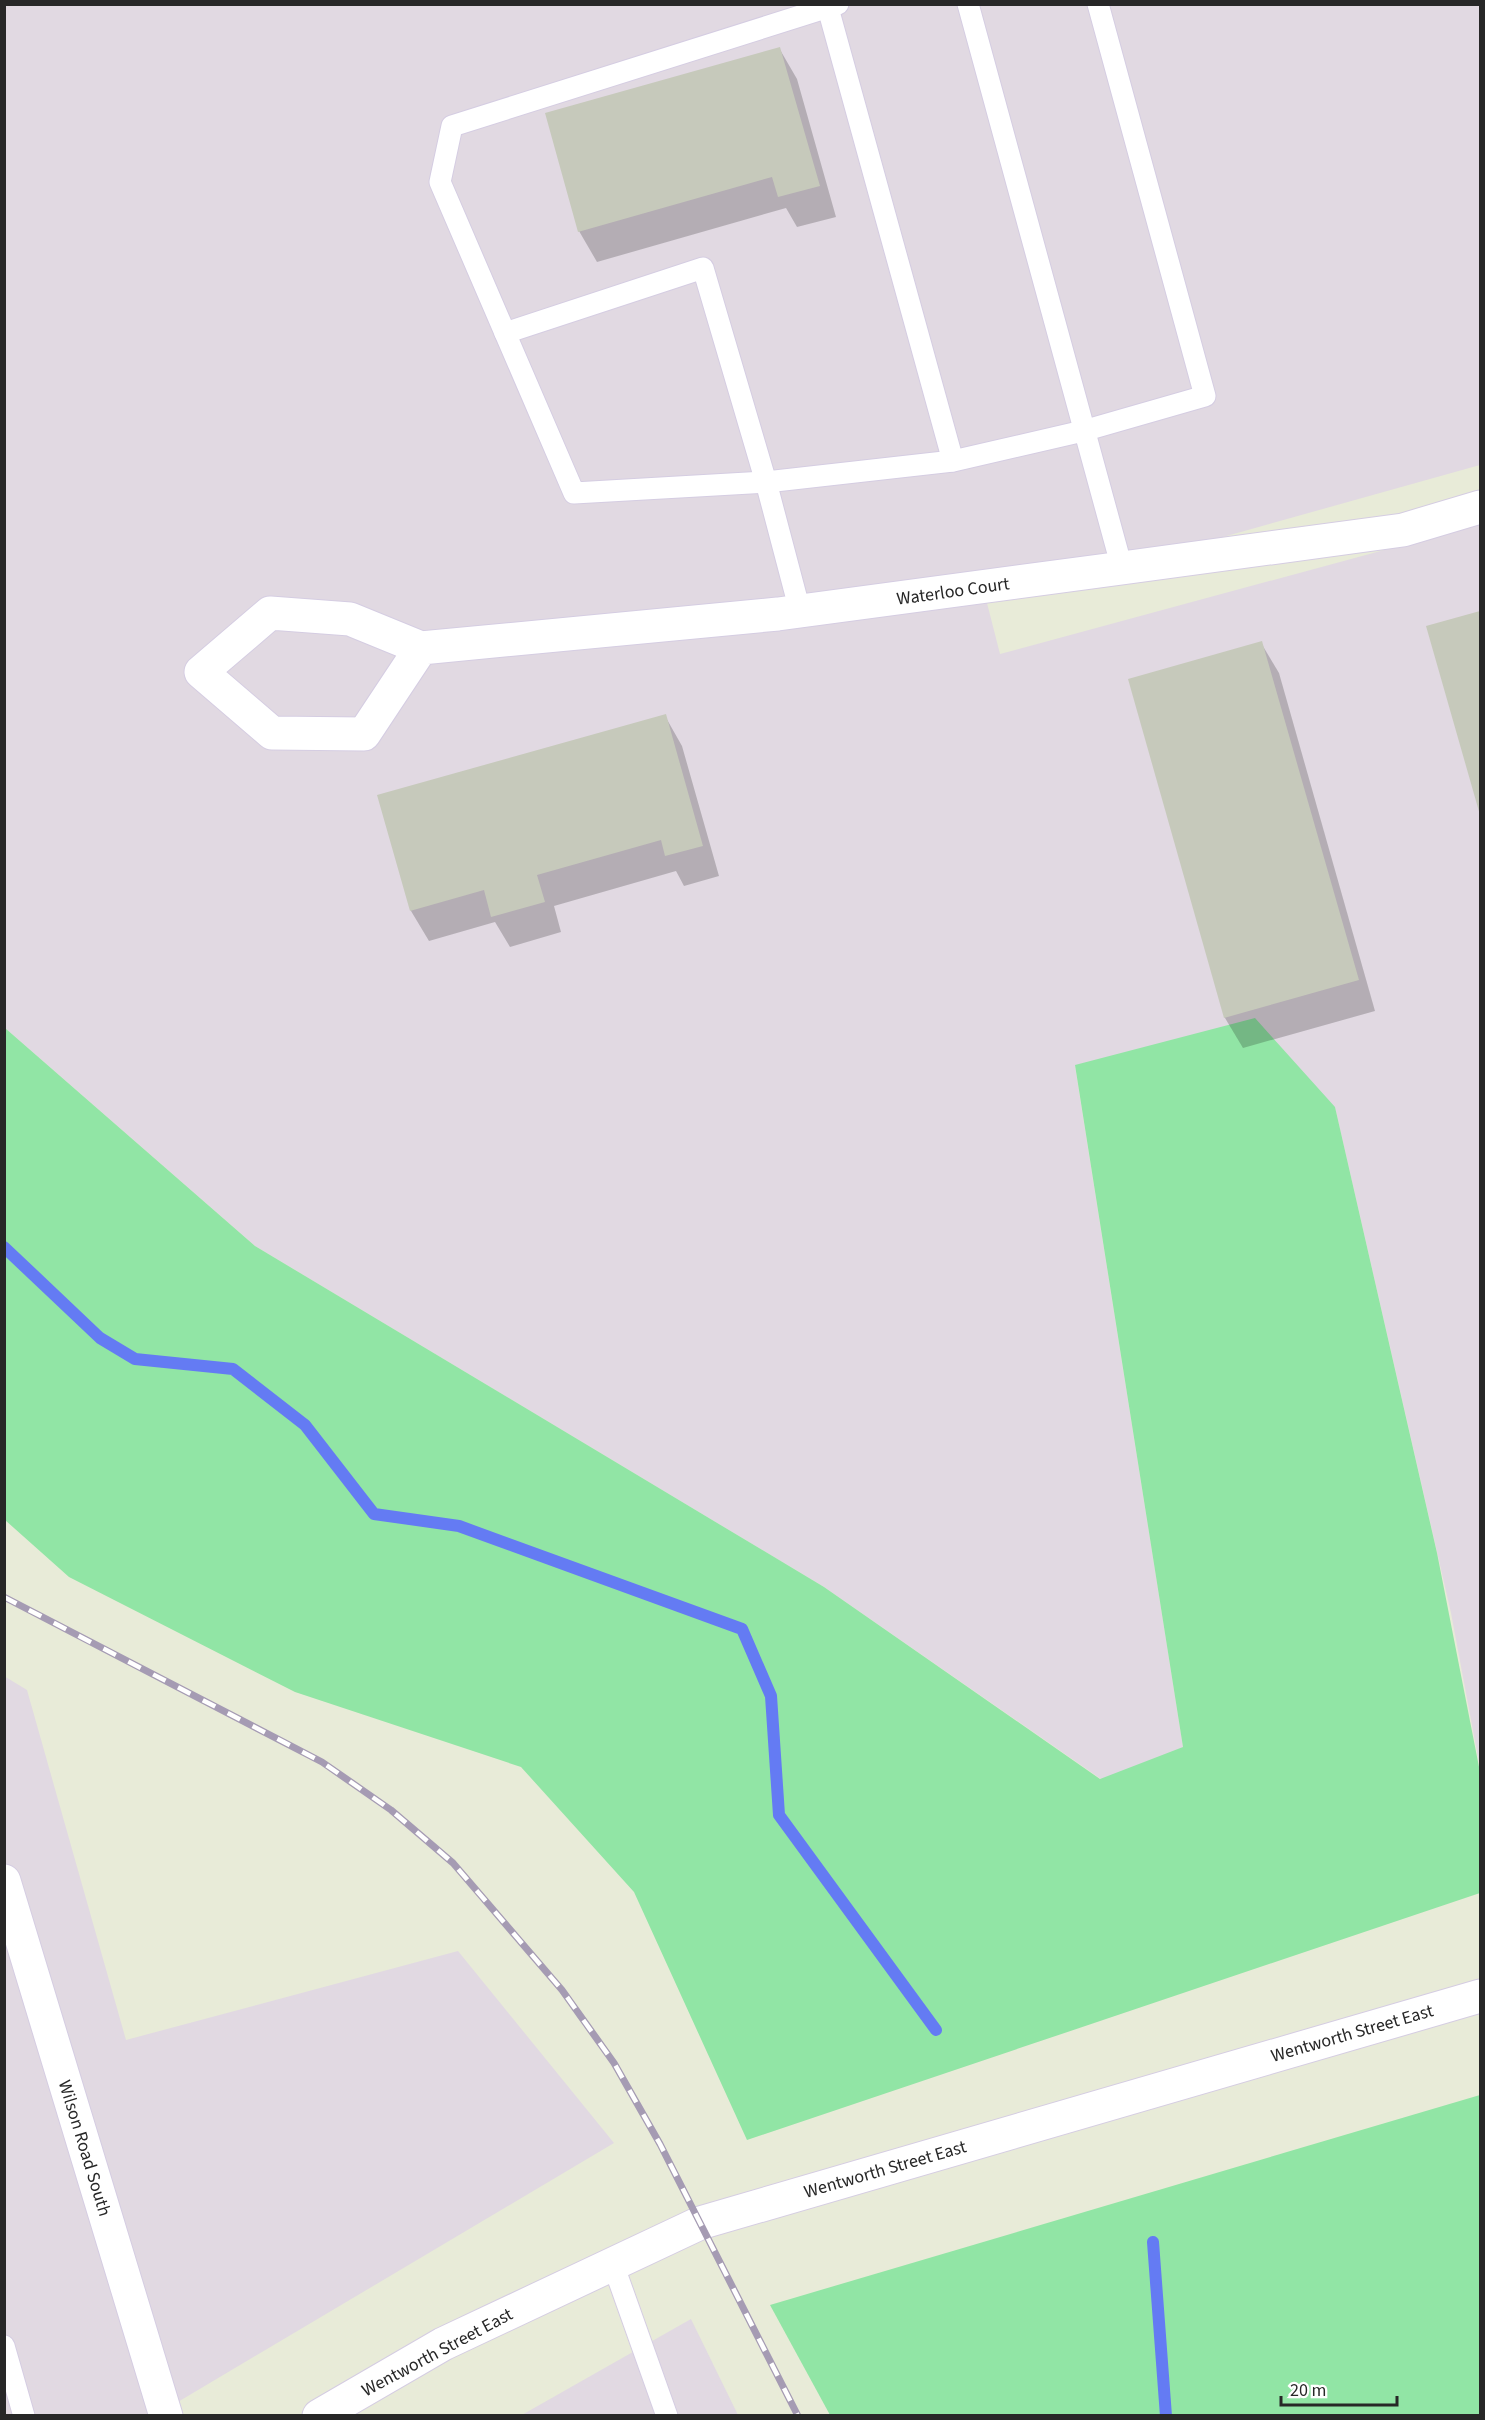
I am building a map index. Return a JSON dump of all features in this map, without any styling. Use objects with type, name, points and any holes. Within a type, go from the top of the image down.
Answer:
[{"type":"street","name":"Waterloo Court","points":[[421,648],[364,734],[272,733],[201,672],[270,614],[350,619],[421,648],[800,611],[1403,530],[1480,507]]},
{"type":"street","name":"Wilson Road South","points":[[4,1881],[166,2415]]},
{"type":"street","name":"Wentworth Street East","points":[[319,2415],[443,2344],[700,2223],[1480,1996]]},
{"type":"lane","points":[[968,4],[1122,568]]},
{"type":"lane","points":[[953,460],[833,6],[452,126],[440,182],[574,493],[766,482],[953,460],[1083,431],[1205,396],[1098,4]]},
{"type":"lane","points":[[505,333],[703,268],[766,482],[800,611]]},
{"type":"lane","points":[[613,2264],[668,2415]]},
{"type":"lane","points":[[4,2346],[24,2415]]},
{"type":"shaded area","points":[[5,5],[1480,5],[1480,465],[987,603],[1000,654],[1480,524],[1480,1768],[1451,1613],[1335,1107],[1075,1066],[1183,1747],[1143,1770],[1101,1779],[824,1587],[255,1246],[5,1028]]},
{"type":"shaded area","points":[[4,1676],[27,1690],[126,2040],[458,1951],[614,2143],[156,2415],[5,2415]]},
{"type":"shaded area","points":[[691,2319],[738,2415],[520,2416]]},
{"type":"green space","points":[[1255,1018],[1335,1107],[1437,1553],[1480,1772],[1480,1893],[747,2140],[634,1892],[521,1767],[295,1692],[69,1577],[5,1520],[5,1028],[255,1246],[824,1587],[1100,1779],[1183,1747],[1075,1065]]},
{"type":"green space","points":[[1480,2095],[1480,2415],[830,2415],[770,2305]]},
{"type":"building","points":[[780,47],[820,186],[778,197],[772,177],[578,232],[545,113]]},
{"type":"building","points":[[1480,611],[1480,815],[1426,626]]},
{"type":"building","points":[[1262,641],[1359,980],[1224,1018],[1128,679]]},
{"type":"building","points":[[666,714],[703,846],[665,856],[661,840],[537,875],[545,902],[491,917],[484,890],[410,911],[377,795]]},
{"type":"waterway","points":[[4,1247],[100,1338],[135,1359],[233,1369],[305,1425],[374,1514],[459,1526],[742,1629],[771,1696],[779,1815],[936,2030]]},
{"type":"waterway","points":[[1153,2242],[1166,2416]]},
{"type":"railway","points":[[4,1597],[322,1762],[391,1810],[453,1863],[562,1990],[614,2063],[660,2144],[798,2416]]}]
